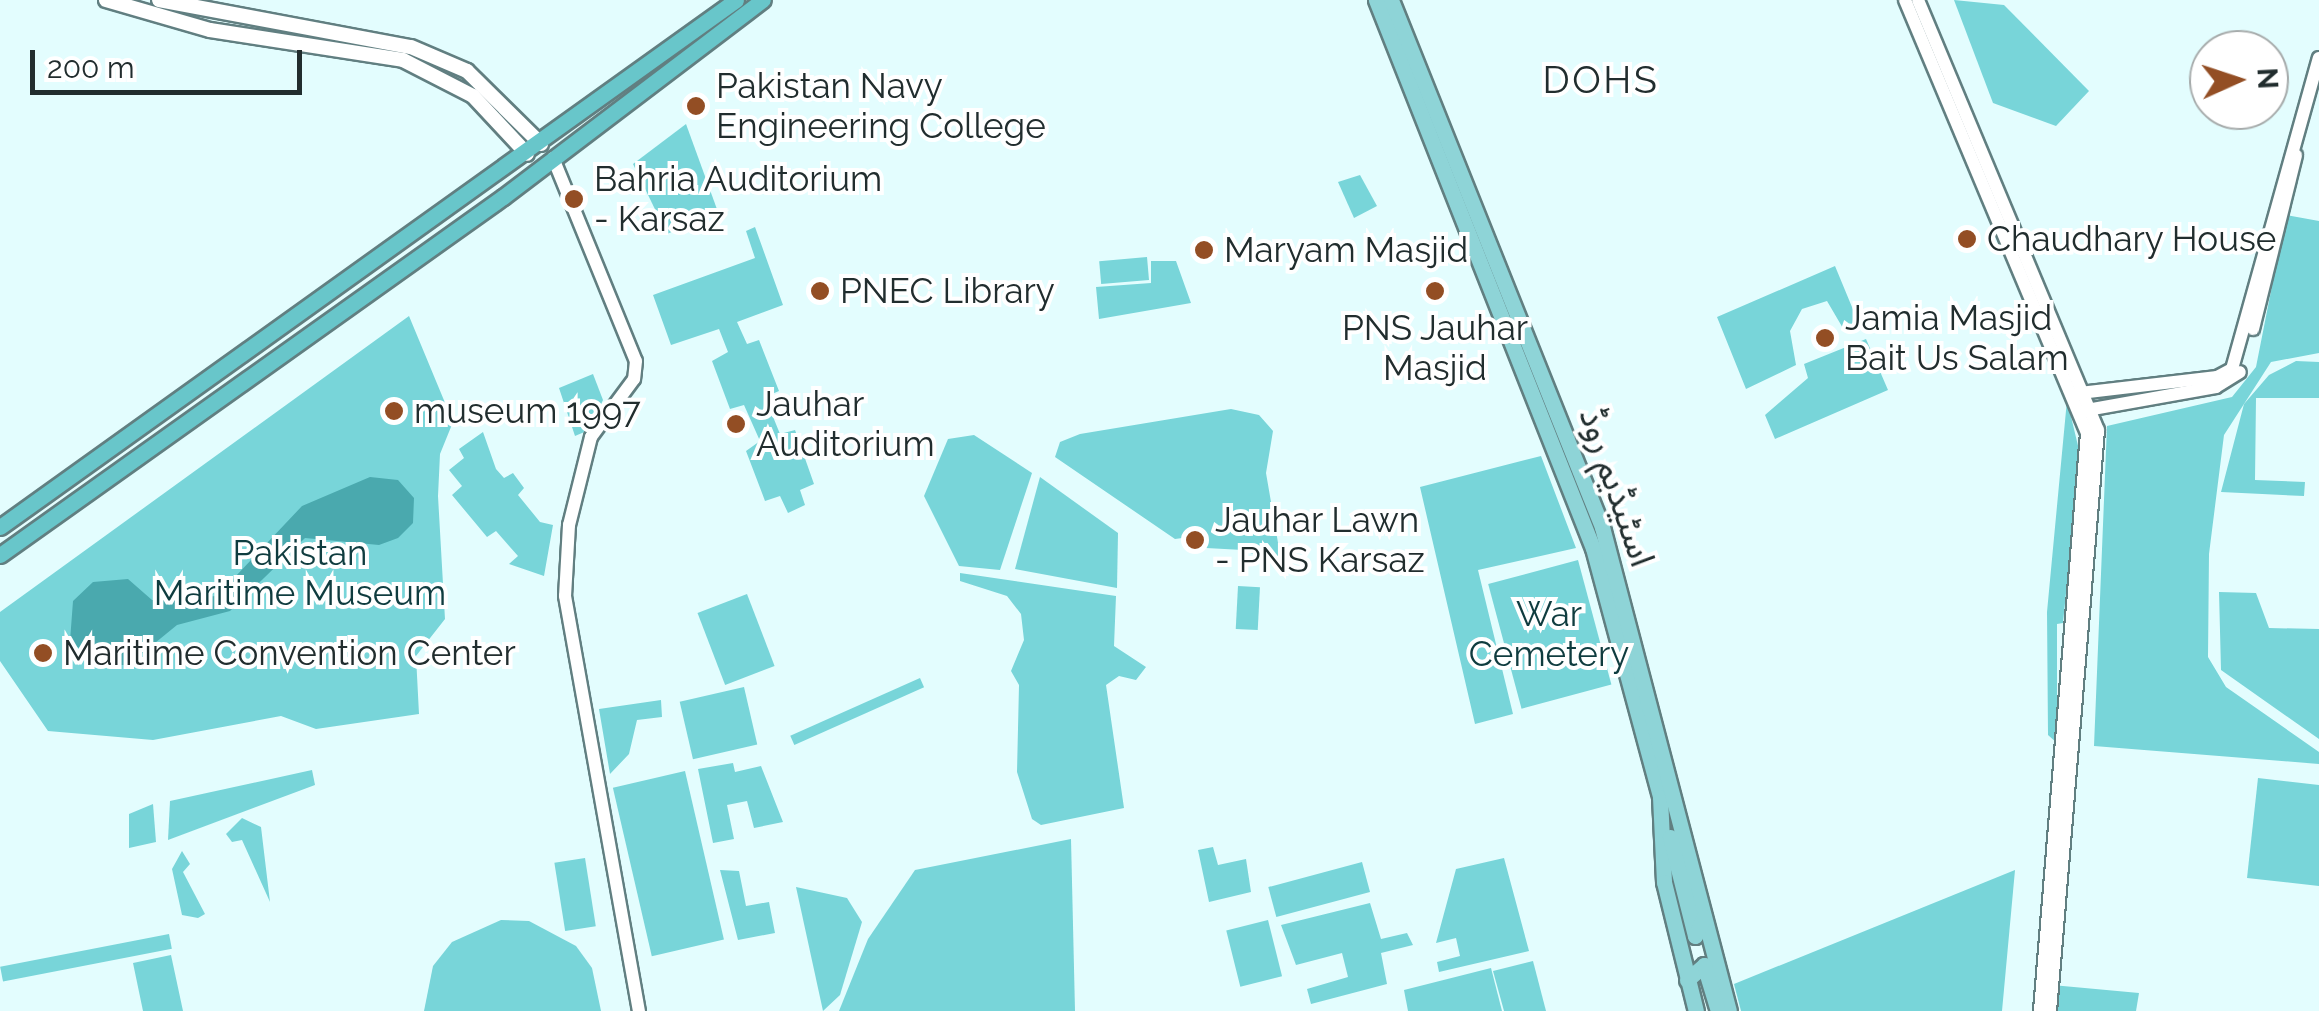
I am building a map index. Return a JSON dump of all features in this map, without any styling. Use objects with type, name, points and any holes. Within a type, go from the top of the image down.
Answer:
[{"type":"highway","points":[[0,527],[534,149],[736,0]]},
{"type":"highway","points":[[0,556],[553,158],[763,0]]},
{"type":"main road","points":[[106,0],[198,27],[404,60],[472,96],[534,149]]},
{"type":"main road","points":[[159,0],[411,47],[467,71],[534,149]]},
{"type":"main road","name":"اسٹیڈیم روڈ","points":[[1376,0],[1585,524],[1660,797],[1664,882],[1696,1011]]},
{"type":"main road","name":"اسٹیڈیم روڈ","points":[[1391,0],[1602,528],[1730,1011]]},
{"type":"main road","points":[[1660,797],[1695,936],[1704,917]]},
{"type":"main road","points":[[1687,980],[1704,965],[1718,1011]]},
{"type":"street","points":[[1905,0],[2086,410],[2098,456],[2050,1011]]},
{"type":"street","points":[[1918,0],[2079,394]]},
{"type":"street","points":[[2079,394],[2218,378],[2232,369],[2319,58]]},
{"type":"street","points":[[2086,410],[2216,387],[2240,372],[2319,77]]},
{"type":"street","points":[[553,158],[636,360],[634,380],[591,436],[568,525],[565,596],[639,1011]]},
{"type":"street","points":[[2040,1011],[2087,467],[2086,410]]},
{"type":"green space","points":[[1954,0],[2004,5],[2089,91],[2056,126],[1993,103]]},
{"type":"green space","points":[[686,124],[718,212],[667,234],[633,164]]},
{"type":"green space","points":[[1360,175],[1377,206],[1354,218],[1338,182]]},
{"type":"green space","points":[[2286,215],[2319,221],[2319,353],[2271,362],[2224,435],[2209,554],[2208,657],[2226,687],[2319,752],[2319,764],[2094,746],[2107,426],[2232,397],[2256,367]]},
{"type":"green space","points":[[755,227],[783,305],[737,322],[747,344],[759,340],[779,391],[765,397],[780,434],[795,430],[814,484],[800,490],[805,505],[788,513],[780,496],[765,501],[746,451],[760,441],[744,405],[730,409],[712,361],[728,352],[719,329],[671,345],[653,295],[755,258],[746,231]]},
{"type":"green space","points":[[1147,257],[1149,280],[1101,284],[1099,261]]},
{"type":"green space","points":[[1151,261],[1176,261],[1191,303],[1099,319],[1096,287],[1151,283]]},
{"type":"green space","points":[[1835,266],[1859,324],[1844,330],[1827,301],[1802,309],[1790,331],[1796,365],[1746,389],[1717,317]]},
{"type":"green space","name":"Pakistan Maritime Museum","points":[[409,316],[453,422],[440,454],[438,496],[445,619],[416,656],[419,714],[316,729],[281,716],[153,740],[48,731],[0,661],[0,612]]},
{"type":"green space","points":[[1866,339],[1888,390],[1775,439],[1765,415],[1808,378],[1804,364]]},
{"type":"green space","points":[[2296,361],[2319,362],[2319,398],[2256,398],[2255,480],[2305,482],[2304,496],[2221,492],[2244,404],[2269,375]]},
{"type":"green space","points":[[593,374],[603,400],[589,430],[575,436],[559,388]]},
{"type":"green space","points":[[2067,400],[2080,454],[2063,623],[2057,624],[2057,743],[2048,735],[2047,612]]},
{"type":"green space","points":[[1231,409],[1259,415],[1273,431],[1266,473],[1282,566],[1243,550],[1206,548],[1204,535],[1175,539],[1055,457],[1060,442],[1080,434]]},
{"type":"green space","points":[[483,432],[496,469],[504,478],[513,473],[524,488],[518,495],[540,522],[553,525],[544,576],[509,564],[518,556],[496,531],[487,537],[452,495],[462,486],[449,470],[464,458],[459,449]]},
{"type":"green space","points":[[974,435],[1032,473],[1000,570],[959,566],[924,496],[948,439]]},
{"type":"green space","points":[[1541,456],[1576,548],[1478,570],[1513,714],[1475,724],[1420,487]]},
{"type":"green space","points":[[1040,477],[1118,533],[1117,588],[1015,569]]},
{"type":"green space","name":"War Cemetery","points":[[1578,560],[1611,685],[1522,709],[1488,584]]},
{"type":"green space","points":[[960,573],[1116,596],[1114,646],[1146,667],[1136,680],[1119,676],[1106,685],[1124,808],[1041,825],[1032,819],[1017,772],[1019,685],[1011,671],[1024,640],[1021,614],[1007,596],[960,581]]},
{"type":"green space","points":[[1238,586],[1260,587],[1258,630],[1236,629]]},
{"type":"green space","points":[[2219,592],[2256,593],[2269,628],[2319,629],[2319,739],[2221,670]]},
{"type":"green space","points":[[747,594],[775,666],[725,685],[698,613]]},
{"type":"green space","points":[[920,678],[924,687],[794,745],[790,736]]},
{"type":"green space","points":[[744,687],[757,744],[693,759],[680,702]]},
{"type":"green space","points":[[661,700],[662,717],[637,720],[629,754],[610,774],[599,709]]},
{"type":"green space","points":[[733,763],[735,772],[761,766],[783,822],[754,828],[747,801],[727,805],[734,839],[713,843],[698,769]]},
{"type":"green space","points":[[312,770],[315,785],[168,840],[170,801]]},
{"type":"green space","points":[[685,771],[724,940],[652,956],[613,788]]},
{"type":"green space","points":[[2258,778],[2319,785],[2319,886],[2247,878]]},
{"type":"green space","points":[[153,804],[156,842],[129,848],[129,814]]},
{"type":"green space","points":[[242,818],[261,827],[270,902],[242,840],[232,842],[226,834]]},
{"type":"green space","points":[[1071,839],[1075,1011],[839,1011],[868,939],[915,870]]},
{"type":"green space","points":[[1213,847],[1218,865],[1246,859],[1251,892],[1209,902],[1198,850]]},
{"type":"green space","points":[[182,851],[190,864],[183,872],[205,914],[198,918],[182,915],[172,869]]},
{"type":"green space","points":[[585,858],[596,926],[565,931],[554,863]]},
{"type":"green space","points":[[1504,858],[1529,951],[1439,972],[1437,962],[1460,956],[1456,938],[1436,943],[1456,869]]},
{"type":"green space","points":[[1362,862],[1370,892],[1276,917],[1268,887]]},
{"type":"green space","points":[[720,870],[739,871],[746,906],[769,902],[775,933],[738,940]]},
{"type":"green space","points":[[2015,870],[2002,1011],[1741,1011],[1734,984]]},
{"type":"green space","points":[[796,887],[847,898],[862,922],[840,995],[823,1011]]},
{"type":"green space","points":[[1370,903],[1381,939],[1407,933],[1413,945],[1381,953],[1387,984],[1311,1004],[1307,989],[1348,977],[1342,953],[1296,965],[1281,925]]},
{"type":"green space","points":[[501,920],[529,921],[576,946],[592,968],[601,1011],[424,1011],[433,966],[452,942]]},
{"type":"green space","points":[[1268,920],[1282,976],[1240,987],[1226,930]]},
{"type":"green space","points":[[169,934],[172,949],[3,982],[0,967]]},
{"type":"green space","points":[[171,955],[183,1011],[143,1011],[133,963]]},
{"type":"green space","points":[[1533,961],[1546,1011],[1504,1011],[1493,971]]},
{"type":"green space","points":[[1491,968],[1502,1011],[1408,1011],[1404,990]]},
{"type":"green space","points":[[2052,985],[2139,993],[2136,1011],[2050,1011]]},
{"type":"shaded area","points":[[370,477],[398,480],[414,498],[413,523],[398,538],[379,545],[305,538],[230,611],[177,625],[128,665],[100,665],[70,641],[73,601],[93,582],[128,579],[152,600],[217,596],[302,506]]},
{"type":"place","name":"Pakistan Navy Engineering College","points":[[696,106]]},
{"type":"place","name":"Bahria Auditorium - Karsaz","points":[[574,199]]},
{"type":"place","name":"Chaudhary House","points":[[1967,239]]},
{"type":"place","name":"Maryam Masjid","points":[[1204,250]]},
{"type":"place","name":"PNEC Library","points":[[820,291]]},
{"type":"place","name":"PNS Jauhar Masjid","points":[[1435,291]]},
{"type":"place","name":"Jamia Masjid Bait Us Salam","points":[[1825,338]]},
{"type":"place","name":"museum 1997","points":[[394,411]]},
{"type":"place","name":"Jauhar Auditorium","points":[[736,424]]},
{"type":"place","name":"Jauhar Lawn - PNS Karsaz","points":[[1195,540]]},
{"type":"place","name":"Maritime Convention Center","points":[[43,653]]},
{"type":"district","name":"DOHS","points":[[1601,80]]}]
